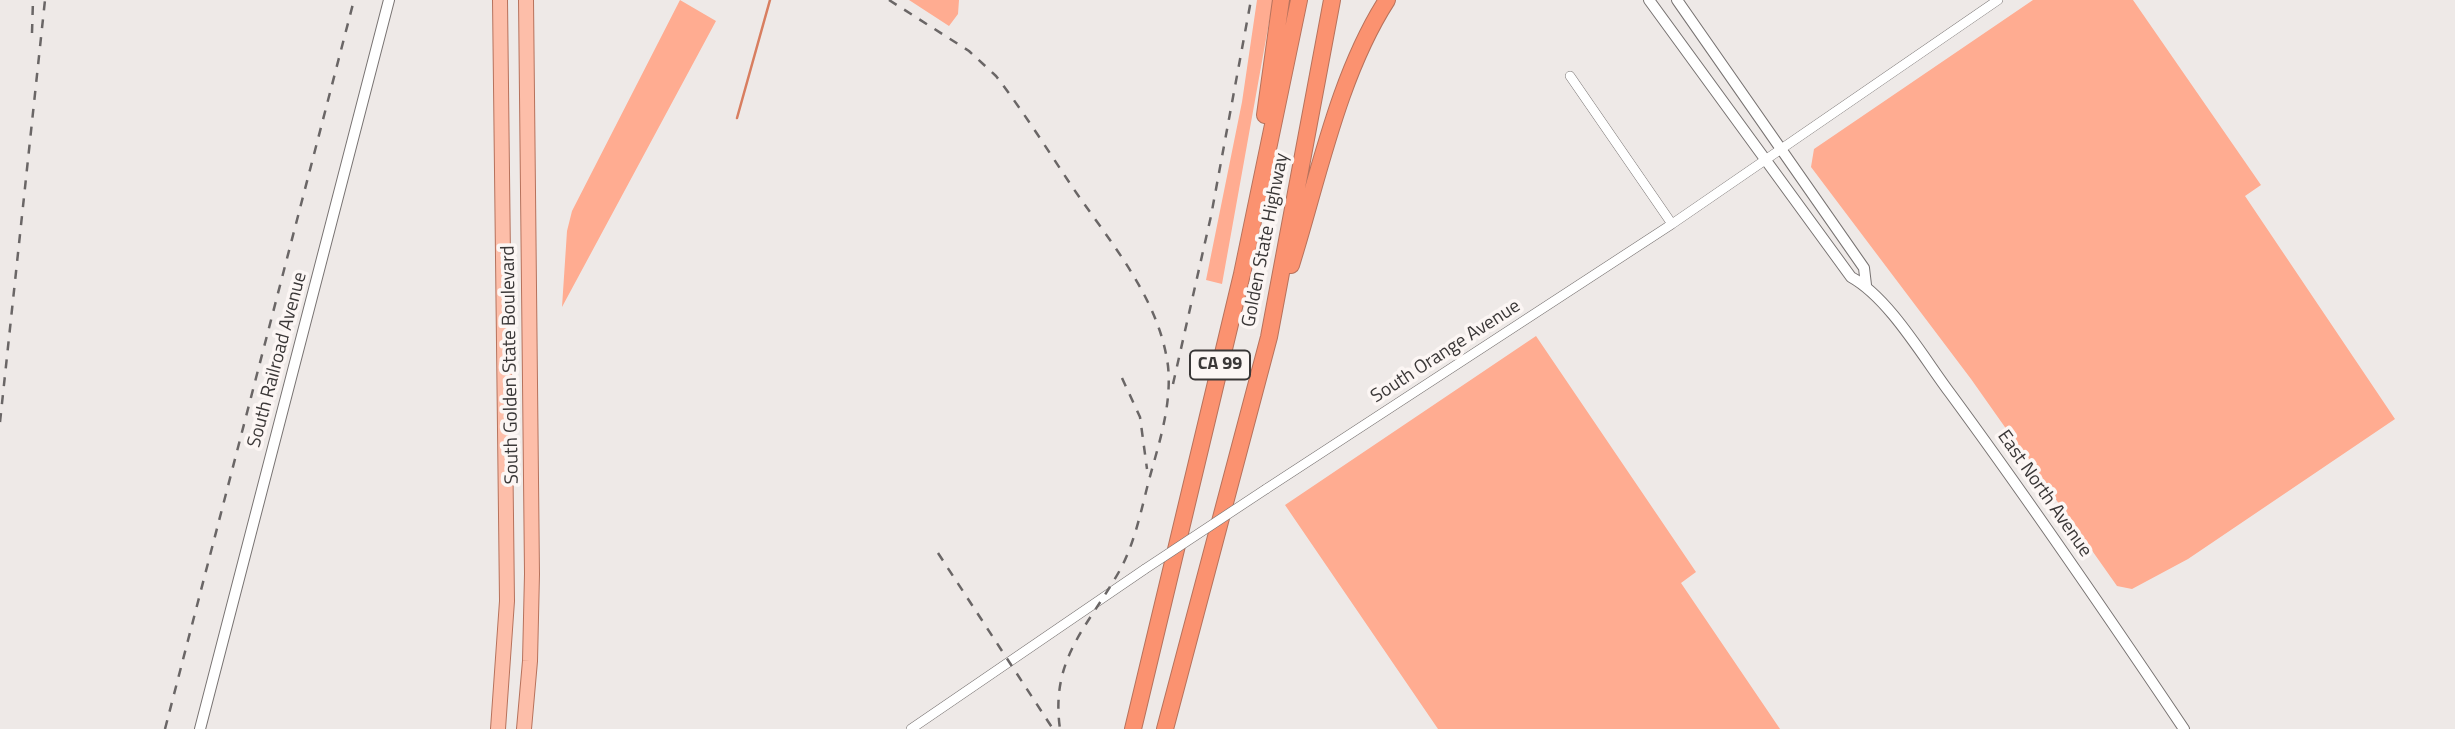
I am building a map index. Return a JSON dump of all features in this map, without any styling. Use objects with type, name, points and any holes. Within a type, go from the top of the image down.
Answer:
[{"type":"highway","points":[[1242,274],[1281,0]]},
{"type":"highway","name":"Golden State Highway","points":[[1133,729],[1242,274],[1299,0]]},
{"type":"highway","name":"Golden State Highway","points":[[1165,729],[1269,337],[1332,0]]},
{"type":"highway","points":[[1269,337],[1350,76],[1371,27],[1387,0]]},
{"type":"main road","name":"South Golden State Boulevard","points":[[498,729],[507,601],[500,0]]},
{"type":"main road","name":"South Golden State Boulevard","points":[[524,729],[533,574],[526,0]]},
{"type":"street","name":"South Railroad Avenue","points":[[200,729],[389,0]]},
{"type":"street","name":"East North Avenue","points":[[1649,0],[1851,277],[1866,285],[2003,465],[2184,729]]},
{"type":"street","name":"East North Avenue","points":[[1677,0],[1779,150],[1864,268],[1866,285]]},
{"type":"street","name":"South Orange Avenue","points":[[911,729],[1265,489],[1672,224],[1998,0]]},
{"type":"street","points":[[1570,76],[1672,224]]},
{"type":"shaded area","points":[[680,0],[716,21],[562,307],[567,231],[572,211]]},
{"type":"shaded area","points":[[909,0],[959,0],[958,14],[949,26]]},
{"type":"shaded area","points":[[1257,0],[1273,0],[1222,284],[1206,280],[1242,102]]},
{"type":"shaded area","points":[[2033,0],[2133,0],[2261,185],[2245,196],[2395,419],[2188,559],[2132,589],[2117,586],[1971,379],[1811,167],[1814,149]]},
{"type":"shaded area","points":[[1536,336],[1696,572],[1681,583],[1780,729],[1438,729],[1285,505]]},
{"type":"waterway","points":[[737,118],[770,0]]},
{"type":"railway","points":[[32,33],[33,0]]},
{"type":"railway","points":[[0,422],[45,0]]},
{"type":"railway","points":[[165,729],[354,0]]},
{"type":"railway","points":[[889,0],[969,51],[996,76],[1130,271],[1154,316],[1163,341],[1168,366],[1168,395],[1140,515],[1120,570],[1074,644],[1066,663],[1058,704],[1060,729]]},
{"type":"railway","points":[[1173,384],[1211,216],[1251,0]]},
{"type":"railway","points":[[1122,378],[1140,417],[1147,469]]},
{"type":"railway","points":[[938,553],[1053,729]]}]
